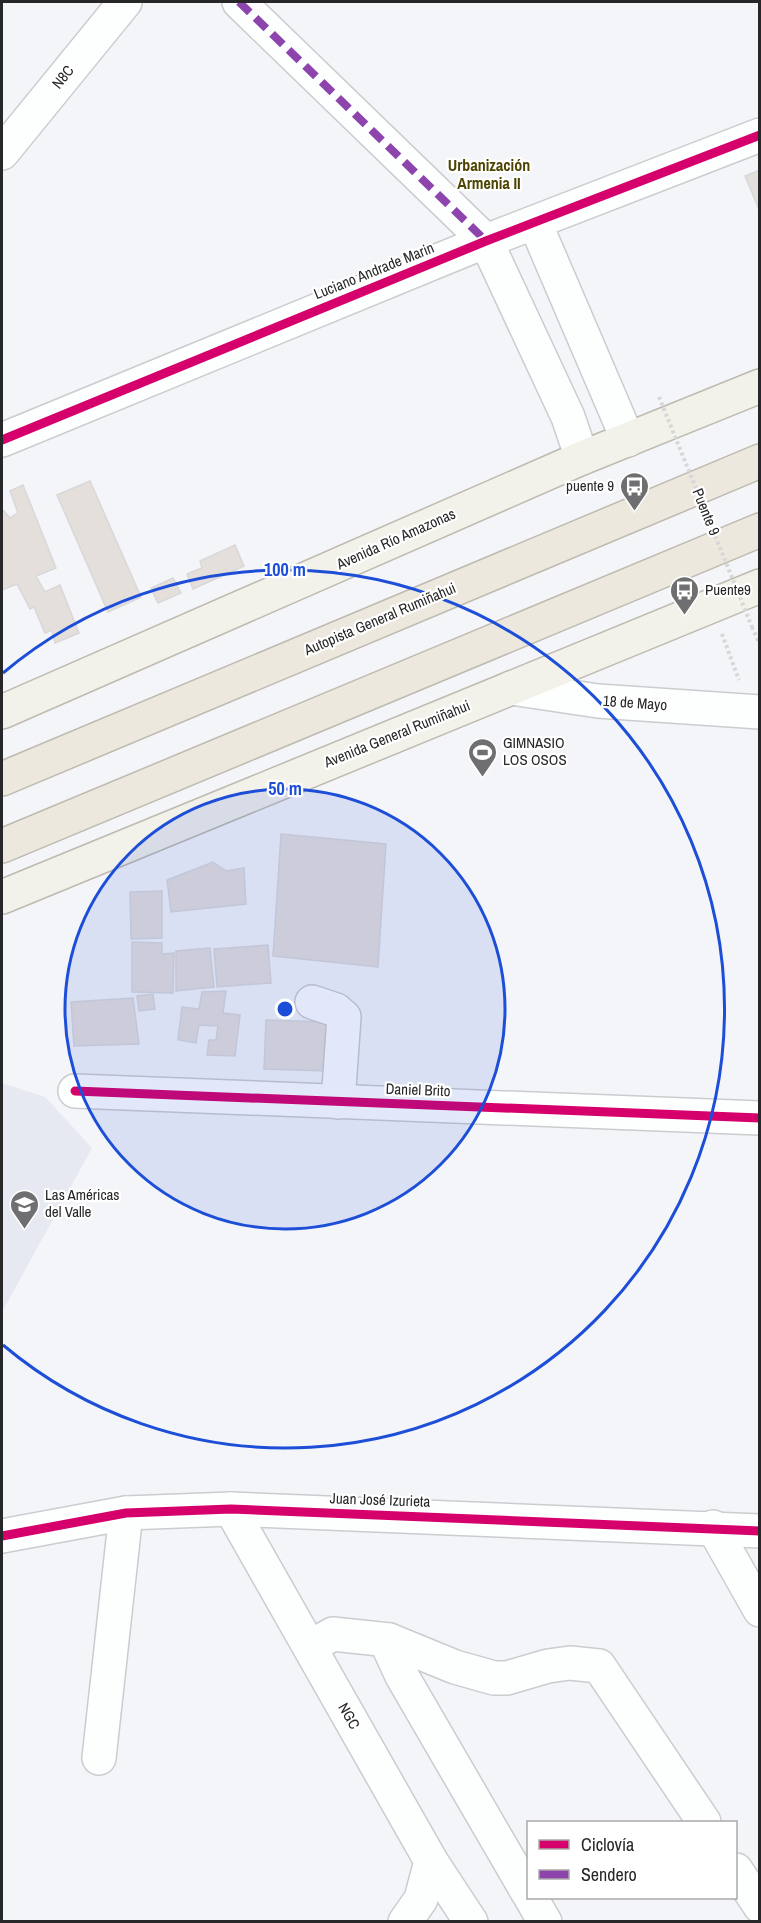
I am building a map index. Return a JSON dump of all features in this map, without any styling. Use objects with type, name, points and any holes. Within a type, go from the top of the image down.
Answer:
[{"type":"highway","name":"Autopista General Rumiñahui","points":[[2,779],[759,461]]},
{"type":"highway","points":[[2,846],[759,530]]},
{"type":"main road","name":"Avenida Río Amazonas","points":[[2,712],[582,458],[759,386]]},
{"type":"main road","name":"Avenida General Rumiñahui","points":[[2,897],[759,586]]},
{"type":"street","name":"N8C","points":[[2,153],[125,2]]},
{"type":"street","points":[[239,2],[486,241],[568,417],[582,458]]},
{"type":"street","name":"Luciano Andrade Marin","points":[[2,440],[486,241],[759,135]]},
{"type":"street","points":[[535,223],[628,440]]},
{"type":"street","name":"18 de Mayo","points":[[511,688],[598,701],[759,712]]},
{"type":"street","points":[[312,1002],[336,1010],[344,1017],[338,1102]]},
{"type":"street","name":"Daniel Brito","points":[[75,1091],[759,1118]]},
{"type":"street","name":"Juan José Izurieta","points":[[2,1536],[126,1513],[231,1509],[712,1527],[759,1531]]},
{"type":"street","name":"NGC","points":[[231,1509],[431,1861],[471,1922]]},
{"type":"street","points":[[99,1758],[126,1513]]},
{"type":"street","points":[[712,1527],[759,1610]]},
{"type":"street","points":[[310,1647],[333,1634],[390,1640],[455,1667],[494,1678],[507,1678],[548,1666],[570,1663],[599,1666],[703,1821]]},
{"type":"street","points":[[390,1640],[390,1650],[402,1676],[527,1891]]},
{"type":"street","points":[[405,1922],[421,1899],[431,1861]]},
{"type":"street","points":[[737,1873],[759,1906]]},
{"type":"street","points":[[532,1899],[545,1922]]},
{"type":"path","points":[[712,605],[741,684]]},
{"type":"shaded area","name":"Las Américas del Valle","points":[[2,1083],[45,1097],[92,1148],[2,1312]]},
{"type":"building","points":[[760,170],[760,212],[745,176]]},
{"type":"building","points":[[90,481],[141,597],[108,612],[57,495]]},
{"type":"building","points":[[23,485],[56,568],[36,576],[45,592],[60,585],[79,633],[55,643],[52,630],[45,633],[34,607],[30,609],[17,584],[2,590],[2,512],[4,511],[10,518],[18,513],[10,491]]},
{"type":"building","points":[[235,545],[244,566],[193,589],[187,574],[202,568],[200,561]]},
{"type":"building","points":[[173,578],[181,593],[158,603],[151,588]]},
{"type":"building","points":[[281,834],[386,844],[378,967],[273,956]]},
{"type":"building","points":[[213,862],[226,871],[244,868],[246,904],[171,912],[167,880]]},
{"type":"building","points":[[162,891],[162,938],[131,939],[130,892]]},
{"type":"building","points":[[132,942],[162,943],[162,954],[174,953],[173,993],[132,992]]},
{"type":"building","points":[[268,945],[271,983],[217,987],[214,949]]},
{"type":"building","points":[[210,948],[214,987],[176,991],[176,951]]},
{"type":"building","points":[[226,991],[223,1013],[240,1015],[235,1056],[207,1055],[209,1040],[216,1040],[218,1026],[199,1025],[196,1043],[178,1040],[182,1007],[199,1009],[202,992]]},
{"type":"building","points":[[153,994],[155,1009],[139,1011],[137,996]]},
{"type":"building","points":[[133,998],[139,1044],[74,1046],[71,1002]]},
{"type":"building","points":[[266,1020],[330,1022],[328,1071],[264,1069]]},
{"type":"marked path","points":[[239,2],[486,241]]},
{"type":"cycle path","points":[[2,440],[486,241],[760,135]]},
{"type":"cycle path","points":[[75,1091],[760,1118]]},
{"type":"cycle path","points":[[2,1536],[126,1513],[231,1509],[760,1531]]},
{"type":"place","name":"puente 9","points":[[635,512]]},
{"type":"place","name":"Puente9","points":[[684,616]]},
{"type":"place","name":"GIMNASIO LOS OSOS","points":[[482,778]]},
{"type":"place","name":"Las Américas del Valle","points":[[24,1230]]},
{"type":"district","name":"Urbanización Armenia II","points":[[489,174]]}]
